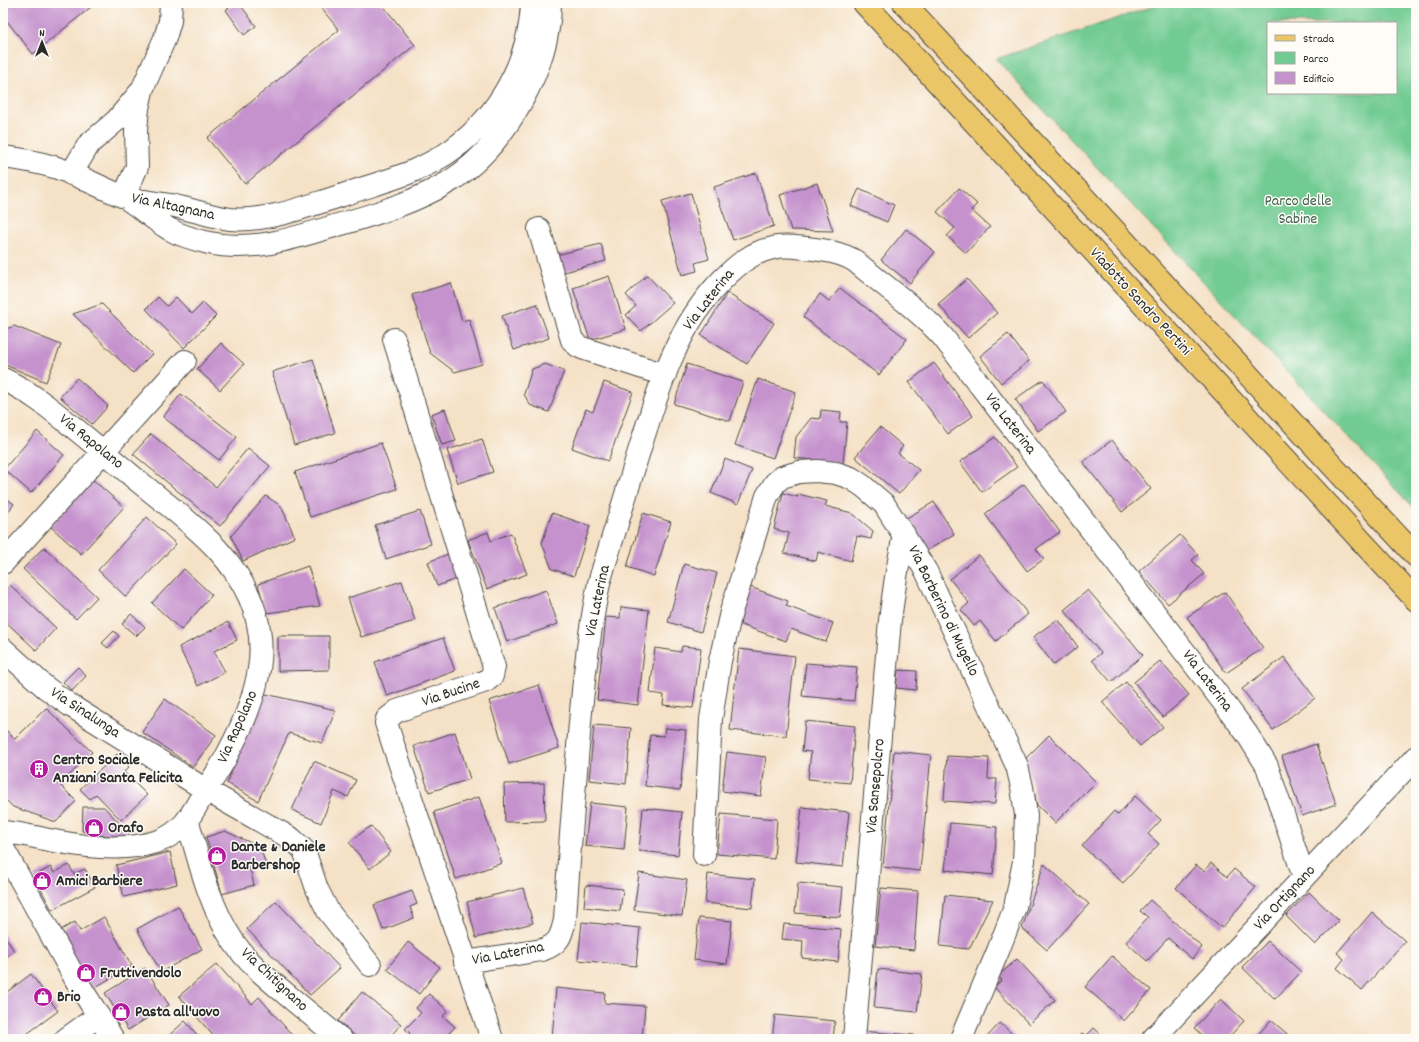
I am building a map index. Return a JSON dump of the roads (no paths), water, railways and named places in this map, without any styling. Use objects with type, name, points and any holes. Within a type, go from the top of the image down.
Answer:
[{"type":"main road","name":"Viadotto Sandro Pertini","points":[[864,3],[1416,600]]},
{"type":"main road","name":"Viadotto Sandro Pertini","points":[[904,3],[1416,556]]},
{"type":"main road","points":[[1383,565],[1402,597],[1416,616]]},
{"type":"street","points":[[3,157],[38,163],[55,168],[124,196],[137,167],[136,131],[138,108],[142,90],[170,21],[171,3]]},
{"type":"street","name":"Via Altagnana","points":[[124,196],[230,219],[260,219],[283,214],[413,171],[452,150],[483,122],[503,95],[517,68],[529,30],[532,3]]},
{"type":"street","name":"Via Altagnana","points":[[124,196],[169,229],[193,239],[210,243],[242,246],[270,240],[277,242],[323,230],[415,200],[453,179],[473,163],[496,138],[518,108],[527,91],[544,47],[548,29],[550,3]]},
{"type":"street","points":[[71,174],[85,149],[92,141],[117,120],[142,90]]},
{"type":"street","points":[[270,240],[298,228],[311,220],[316,211],[317,203]]},
{"type":"street","points":[[270,240],[283,224],[283,214]]},
{"type":"street","points":[[539,229],[574,343],[582,348],[664,375]]},
{"type":"street","name":"Via Laterina","points":[[492,1039],[465,962],[542,950],[553,945],[558,940],[562,931],[565,920],[585,670],[594,606],[601,576],[664,375],[673,353],[689,322],[718,284],[738,264],[773,248],[787,247],[834,252],[847,256],[856,261],[932,325],[943,337],[1247,734],[1267,766],[1304,877]]},
{"type":"street","name":"Via Bucine","points":[[394,339],[494,667],[492,676],[486,681],[397,711],[387,719],[386,724],[465,962]]},
{"type":"street","points":[[3,563],[185,361]]},
{"type":"street","name":"Via Rapolano","points":[[3,379],[35,398],[104,452],[190,524],[217,550],[244,584],[252,604],[261,637],[257,687],[244,722],[232,746],[188,822],[177,832],[159,841],[141,845],[101,848],[75,845],[33,836],[3,832]]},
{"type":"street","name":"Via Barberino di Mugello","points":[[704,855],[712,719],[721,656],[738,590],[768,496],[775,483],[782,477],[799,472],[816,471],[844,476],[863,486],[884,504],[926,570],[1016,766],[1022,787],[1026,815],[1024,861],[1015,907],[961,1039]]},
{"type":"street","name":"Via Sansepolcro","points":[[854,1039],[890,620],[904,534]]},
{"type":"street","name":"Via Sinalunga","points":[[3,648],[45,687],[71,706],[206,790],[292,839],[304,850],[317,889],[328,911],[370,965]]},
{"type":"street","name":"Via Ortignano","points":[[1153,1039],[1416,757]]},
{"type":"street","name":"Via Chitignano","points":[[188,822],[210,894],[221,920],[233,941],[247,959],[264,975],[340,1039]]},
{"type":"street","points":[[3,848],[76,980],[113,1039]]},
{"type":"street","points":[[66,1039],[98,1016]]},
{"type":"place","name":"Centro Sociale Anziani Santa Felicita","points":[[39,769]]},
{"type":"place","name":"Orafo","points":[[94,828]]},
{"type":"place","name":"Dante & Daniele Barbershop","points":[[217,856]]},
{"type":"place","name":"Amici Barbiere","points":[[42,881]]},
{"type":"place","name":"Fruttivendolo","points":[[86,973]]},
{"type":"place","name":"Brio","points":[[43,997]]},
{"type":"place","name":"Pasta all'uovo","points":[[121,1012]]},
{"type":"park label","name":"Parco delle Sabine","points":[[1298,210]]}]
